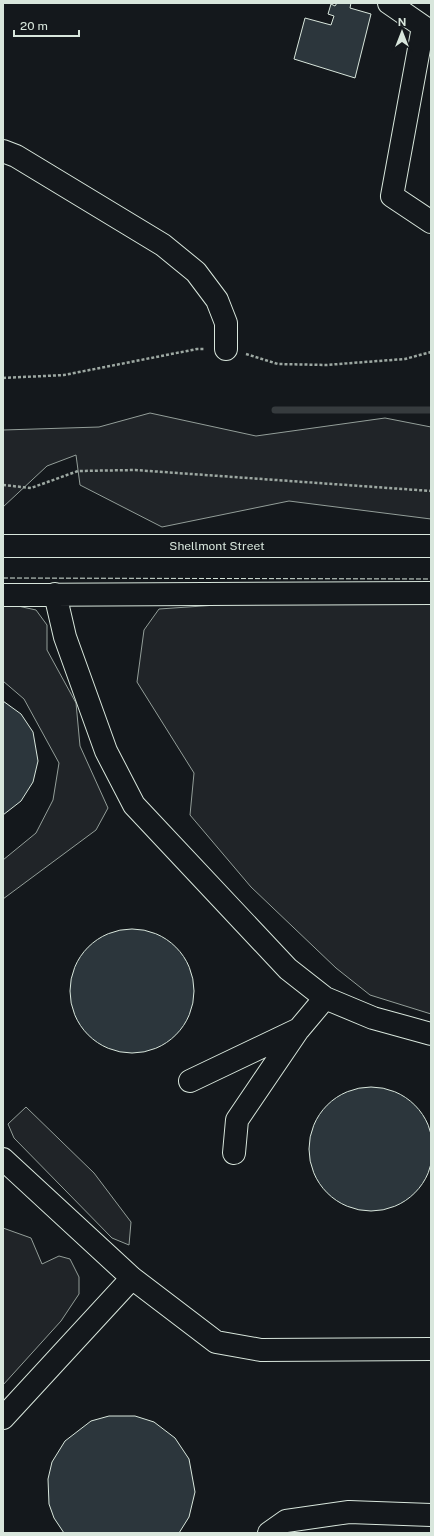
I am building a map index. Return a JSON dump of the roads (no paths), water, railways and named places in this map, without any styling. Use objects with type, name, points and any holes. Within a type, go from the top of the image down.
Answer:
[{"type":"street","points":[[389,3],[427,30],[392,196],[431,222]]},
{"type":"street","points":[[3,151],[16,156],[163,245],[196,272],[217,300],[226,323],[226,349]]},
{"type":"street","name":"Shellmont Street","points":[[3,546],[431,546]]},
{"type":"street","points":[[3,595],[431,593]]},
{"type":"street","points":[[55,594],[65,637],[106,751],[134,805],[288,969],[325,998],[373,1018],[431,1034]]},
{"type":"street","points":[[234,1153],[237,1120],[299,1029],[325,998]]},
{"type":"street","points":[[190,1081],[299,1029]]},
{"type":"street","points":[[3,1159],[132,1278],[216,1342],[261,1350],[431,1349]]},
{"type":"street","points":[[3,1418],[132,1278]]},
{"type":"street","points":[[269,1533],[286,1521],[349,1512],[431,1515]]},
{"type":"waterway","points":[[275,410],[431,410]]}]
